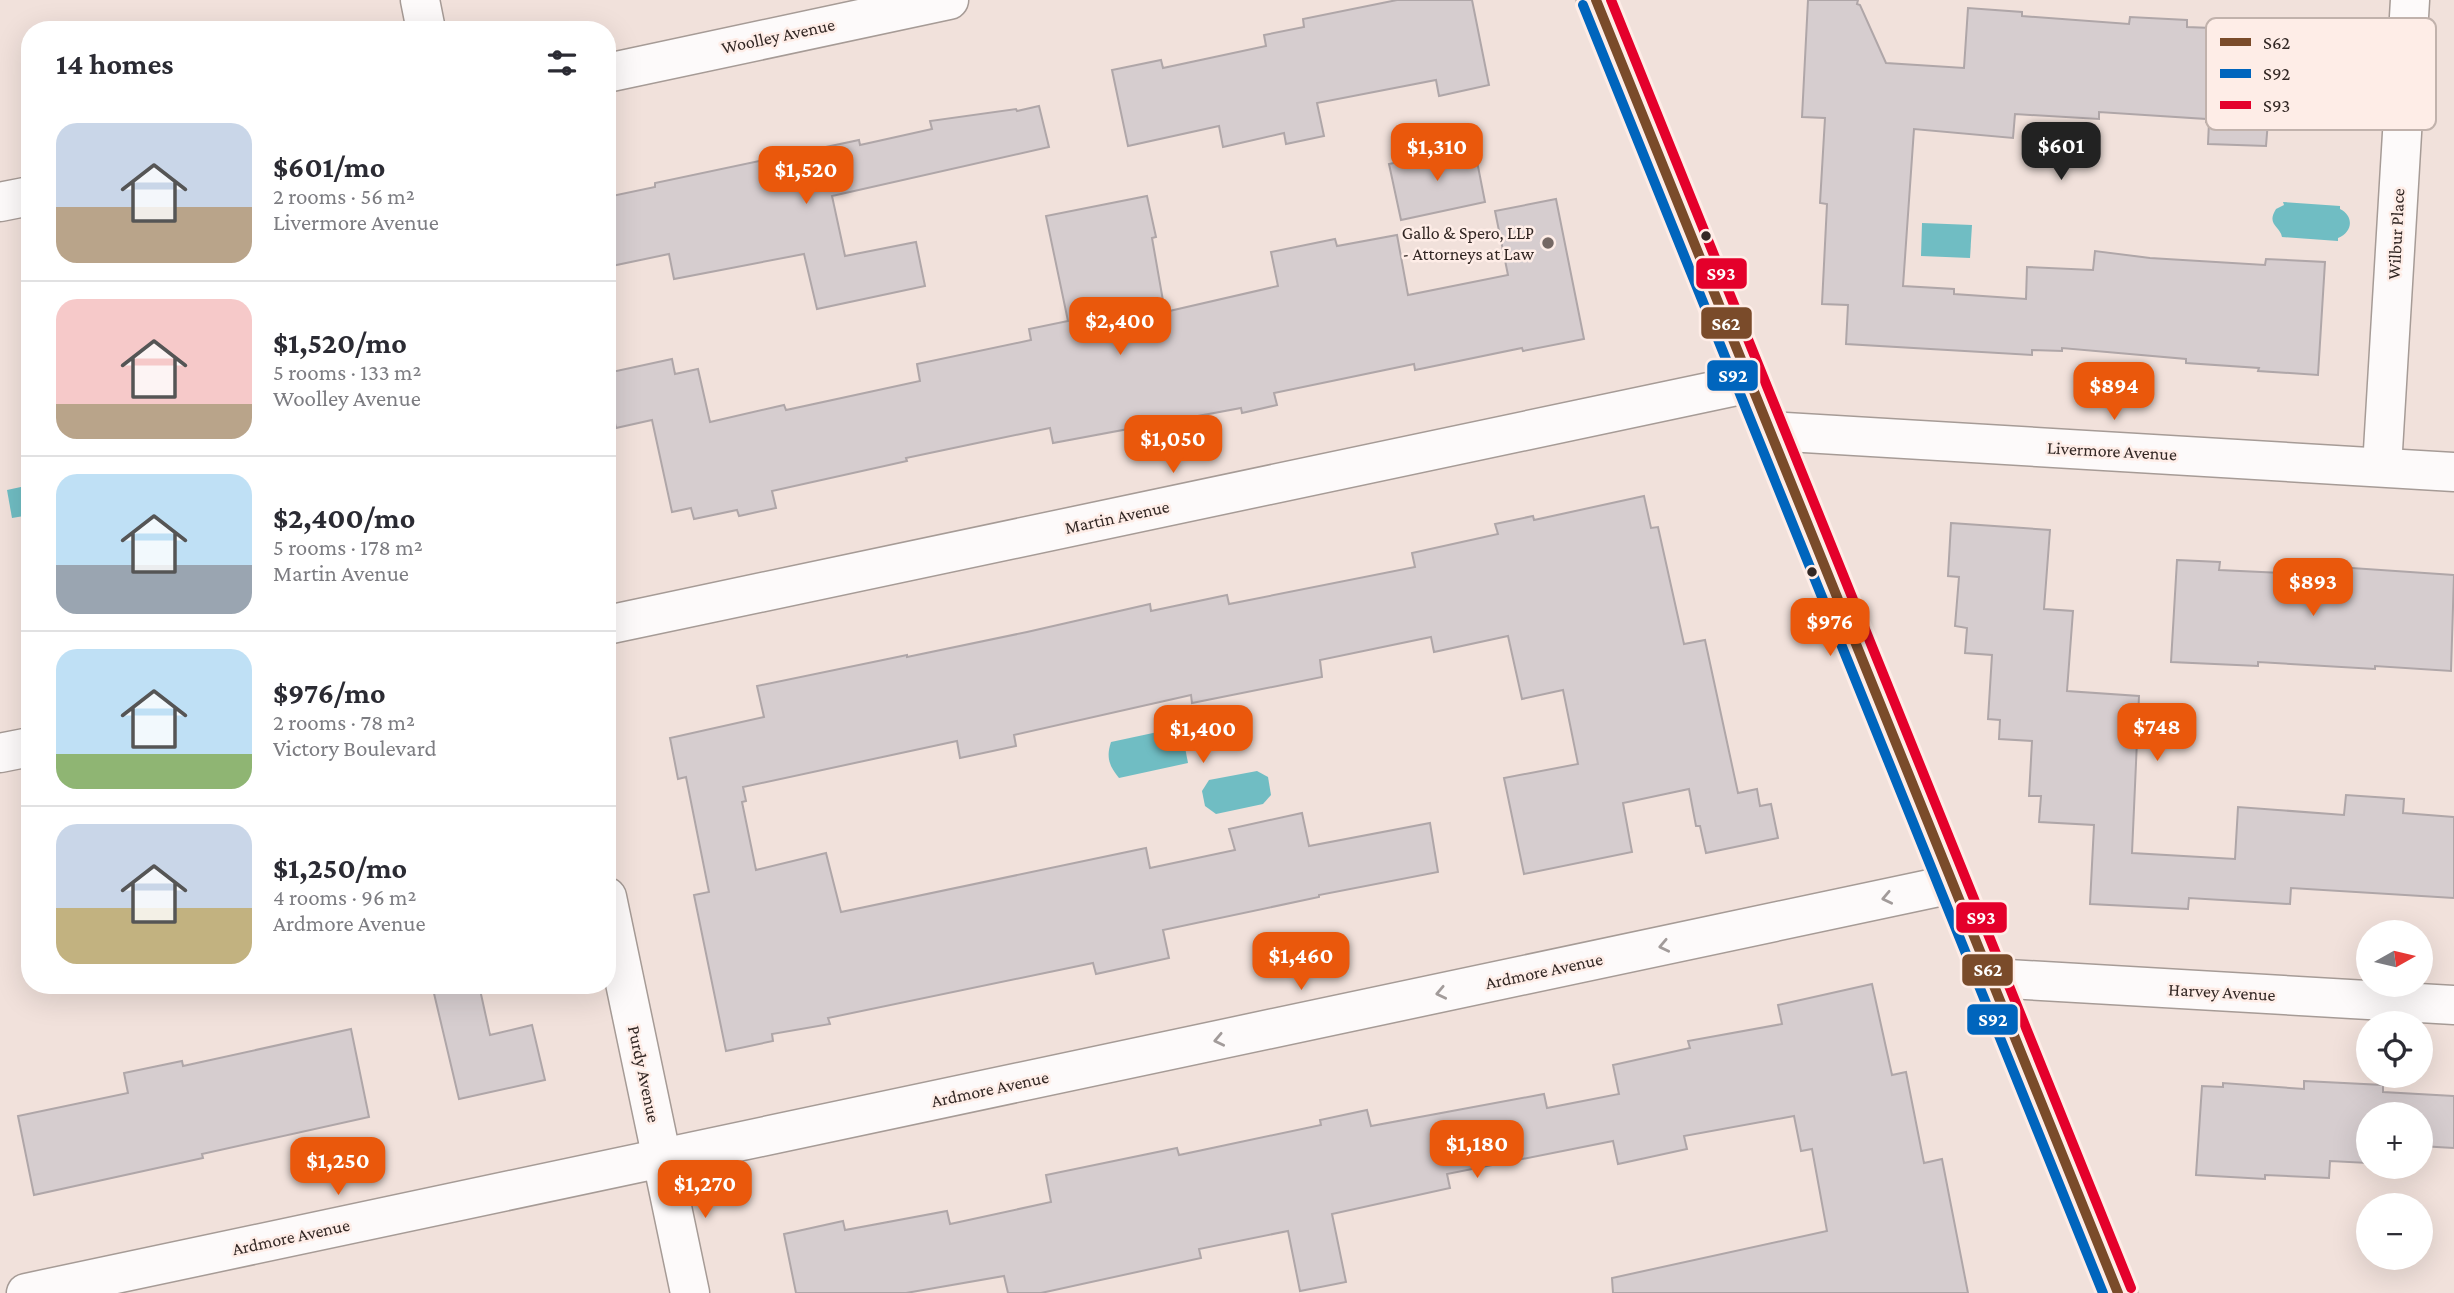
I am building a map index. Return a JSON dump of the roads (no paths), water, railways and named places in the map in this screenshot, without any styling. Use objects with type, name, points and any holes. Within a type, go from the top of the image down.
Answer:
[{"type":"street","points":[[420,0],[424,21]]},
{"type":"street","name":"Woolley Avenue","points":[[616,71],[949,0]]},
{"type":"street","points":[[1596,0],[2118,1293]]},
{"type":"street","name":"Wilbur Place","points":[[2409,18],[2410,0]]},
{"type":"street","name":"Wilbur Place","points":[[2382,467],[2402,130]]},
{"type":"street","points":[[0,202],[21,197]]},
{"type":"street","name":"Martin Avenue","points":[[616,623],[1751,383]]},
{"type":"street","name":"Livermore Avenue","points":[[1770,431],[2454,472]]},
{"type":"street","points":[[0,753],[21,749]]},
{"type":"street","name":"Ardmore Avenue","points":[[26,1293],[1953,884]]},
{"type":"street","name":"Purdy Avenue","points":[[616,940],[690,1293]]},
{"type":"street","name":"Harvey Avenue","points":[[1990,978],[2454,1005]]},
{"type":"water","points":[[2283,202],[2340,206],[2348,216],[2349,228],[2338,241],[2282,237],[2272,219],[2276,209],[2284,205]]},
{"type":"water","points":[[1922,223],[1972,225],[1970,258],[1921,256]]},
{"type":"water","points":[[21,487],[21,516],[12,518],[7,490]]},
{"type":"water","points":[[1181,727],[1188,763],[1119,778],[1109,757],[1111,742]]},
{"type":"water","points":[[1257,771],[1268,777],[1271,795],[1263,804],[1216,814],[1205,806],[1202,791],[1209,780]]},
{"type":"place","name":"Gallo & Spero, LLP - Attorneys at Law","points":[[1548,243]]}]
